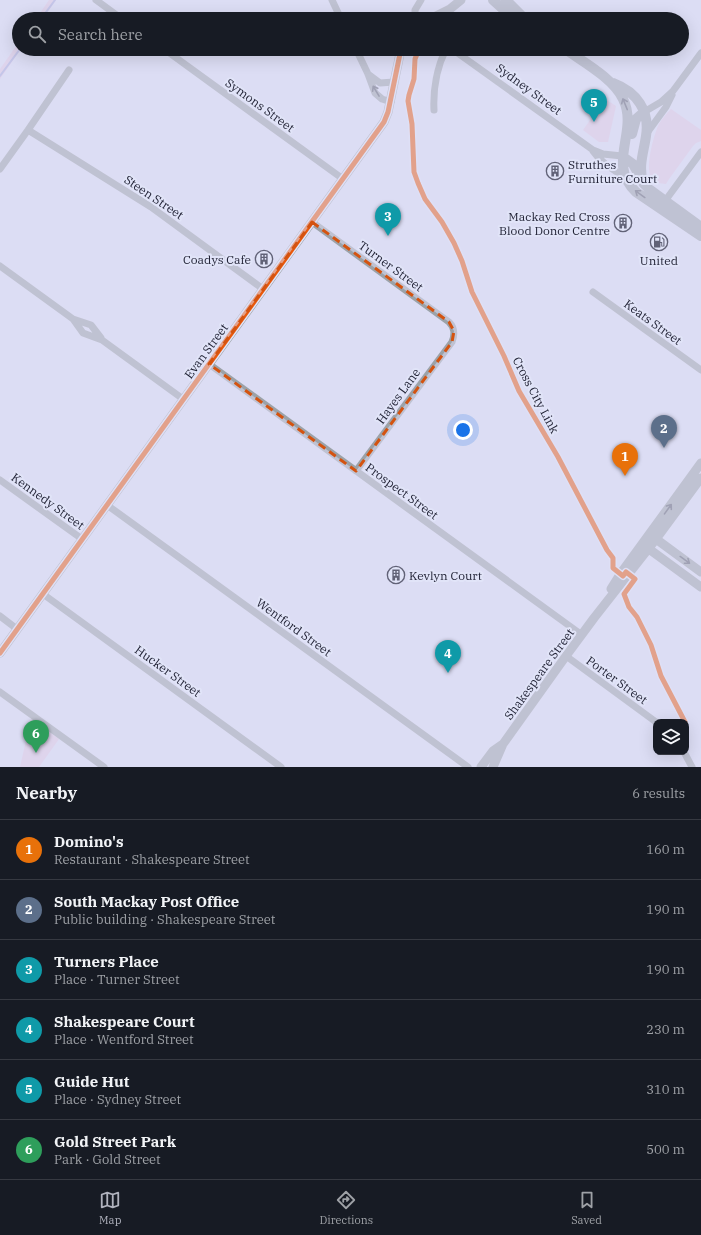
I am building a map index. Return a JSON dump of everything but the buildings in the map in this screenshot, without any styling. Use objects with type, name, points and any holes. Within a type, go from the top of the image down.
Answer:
[{"type":"main road","points":[[493,0],[499,6],[510,12]]},
{"type":"main road","points":[[506,0],[518,12]]},
{"type":"main road","points":[[574,56],[611,83],[632,93],[639,101],[644,112],[647,126],[641,163],[643,182]]},
{"type":"main road","points":[[611,83],[621,96],[627,111],[628,128],[622,166],[630,185],[636,192],[661,203],[701,227]]},
{"type":"main road","points":[[623,152],[630,139],[636,119],[644,112]]},
{"type":"main road","points":[[623,152],[633,164],[643,182],[661,203],[701,236]]},
{"type":"street","points":[[96,0],[112,12]]},
{"type":"street","points":[[332,0],[338,12]]},
{"type":"street","points":[[414,12],[421,0]]},
{"type":"street","points":[[439,12],[451,0]]},
{"type":"street","points":[[444,12],[461,0]]},
{"type":"street","points":[[644,112],[661,102],[673,91],[701,53]]},
{"type":"street","name":"Symons Street","points":[[174,56],[343,179]]},
{"type":"street","points":[[359,56],[376,95],[390,102]]},
{"type":"street","name":"Evan Street","points":[[0,653],[384,122],[388,112],[400,56]]},
{"type":"street","points":[[434,110],[434,93],[437,75],[443,56]]},
{"type":"street","name":"Sydney Street","points":[[462,56],[592,150]]},
{"type":"street","points":[[0,169],[69,70]]},
{"type":"street","points":[[368,74],[380,82],[394,82]]},
{"type":"street","points":[[646,136],[666,107],[673,91]]},
{"type":"street","name":"Steen Street","points":[[28,130],[151,207],[263,289]]},
{"type":"street","points":[[592,150],[599,153],[623,152]]},
{"type":"street","points":[[592,150],[597,157],[626,178]]},
{"type":"street","points":[[661,203],[701,152]]},
{"type":"street","name":"Turner Street","points":[[312,222],[449,322],[454,331]]},
{"type":"street","points":[[0,266],[76,322],[83,333],[96,337],[104,342],[183,399]]},
{"type":"street","name":"Keats Street","points":[[593,292],[701,370]]},
{"type":"street","points":[[71,318],[90,325],[104,342]]},
{"type":"street","name":"Hayes Lane","points":[[356,471],[452,342],[454,331]]},
{"type":"street","name":"Prospect Street","points":[[209,364],[582,634]]},
{"type":"street","name":"Shakespeare Street","points":[[493,767],[503,744],[647,545],[701,463]]},
{"type":"street","name":"Shakespeare Street","points":[[647,545],[656,539],[701,478]]},
{"type":"street","name":"Kennedy Street","points":[[0,480],[82,539]]},
{"type":"street","name":"Wentford Street","points":[[107,505],[468,767]]},
{"type":"street","points":[[656,539],[701,572]]},
{"type":"street","points":[[647,545],[662,559],[701,587]]},
{"type":"street","points":[[662,559],[669,549]]},
{"type":"street","name":"Hucker Street","points":[[43,594],[281,767]]},
{"type":"street","points":[[0,616],[17,629]]},
{"type":"street","name":"Porter Street","points":[[566,656],[653,720]]},
{"type":"street","points":[[0,692],[104,767]]},
{"type":"street","name":"Shakespeare Street","points":[[481,767],[493,751],[503,744]]},
{"type":"street","points":[[686,755],[692,767]]},
{"type":"highlighted area","points":[[312,222],[449,322],[454,331],[452,342],[356,471],[209,364]]},
{"type":"shaded area","points":[[49,0],[56,0],[48,12],[41,12]]},
{"type":"shaded area","points":[[12,52],[12,56],[16,56],[0,79],[0,69]]},
{"type":"shaded area","points":[[605,99],[616,106],[608,142],[599,142],[583,130]]},
{"type":"shaded area","points":[[671,109],[701,130],[701,141],[693,146],[666,184],[657,183],[652,179],[649,168],[652,143],[659,124]]},
{"type":"shaded area","points":[[31,719],[59,739],[39,767],[20,767]]},
{"type":"waterway","points":[[46,12],[55,0]]},
{"type":"waterway","points":[[0,76],[15,56]]},
{"type":"cycle path","points":[[0,653],[384,122],[388,112],[400,56]]},
{"type":"cycle path","name":"Cross City Link","points":[[416,56],[414,79],[408,101],[412,124],[414,172],[418,183],[425,199],[442,222],[454,243],[462,261],[472,292],[504,356],[519,391],[558,457],[607,550],[613,558],[613,568],[623,576],[626,572],[635,579],[624,594],[629,607],[637,617],[651,645],[661,676],[683,719]]},
{"type":"place","name":"Guide Hut","points":[[594,122]]},
{"type":"place","name":"Struthes Furniture Court","points":[[555,171]]},
{"type":"place","name":"Mackay Red Cross Blood Donor Centre","points":[[623,223]]},
{"type":"place","name":"Turners Place","points":[[388,236]]},
{"type":"place","name":"United","points":[[659,242]]},
{"type":"place","name":"Coadys Cafe","points":[[264,259]]},
{"type":"place","name":"South Mackay Post Office","points":[[664,448]]},
{"type":"place","name":"Domino's","points":[[625,476]]},
{"type":"place","name":"Kevlyn Court","points":[[396,575]]},
{"type":"place","name":"Shakespeare Court","points":[[448,673]]},
{"type":"place","name":"Gold Street Park","points":[[36,753]]}]
